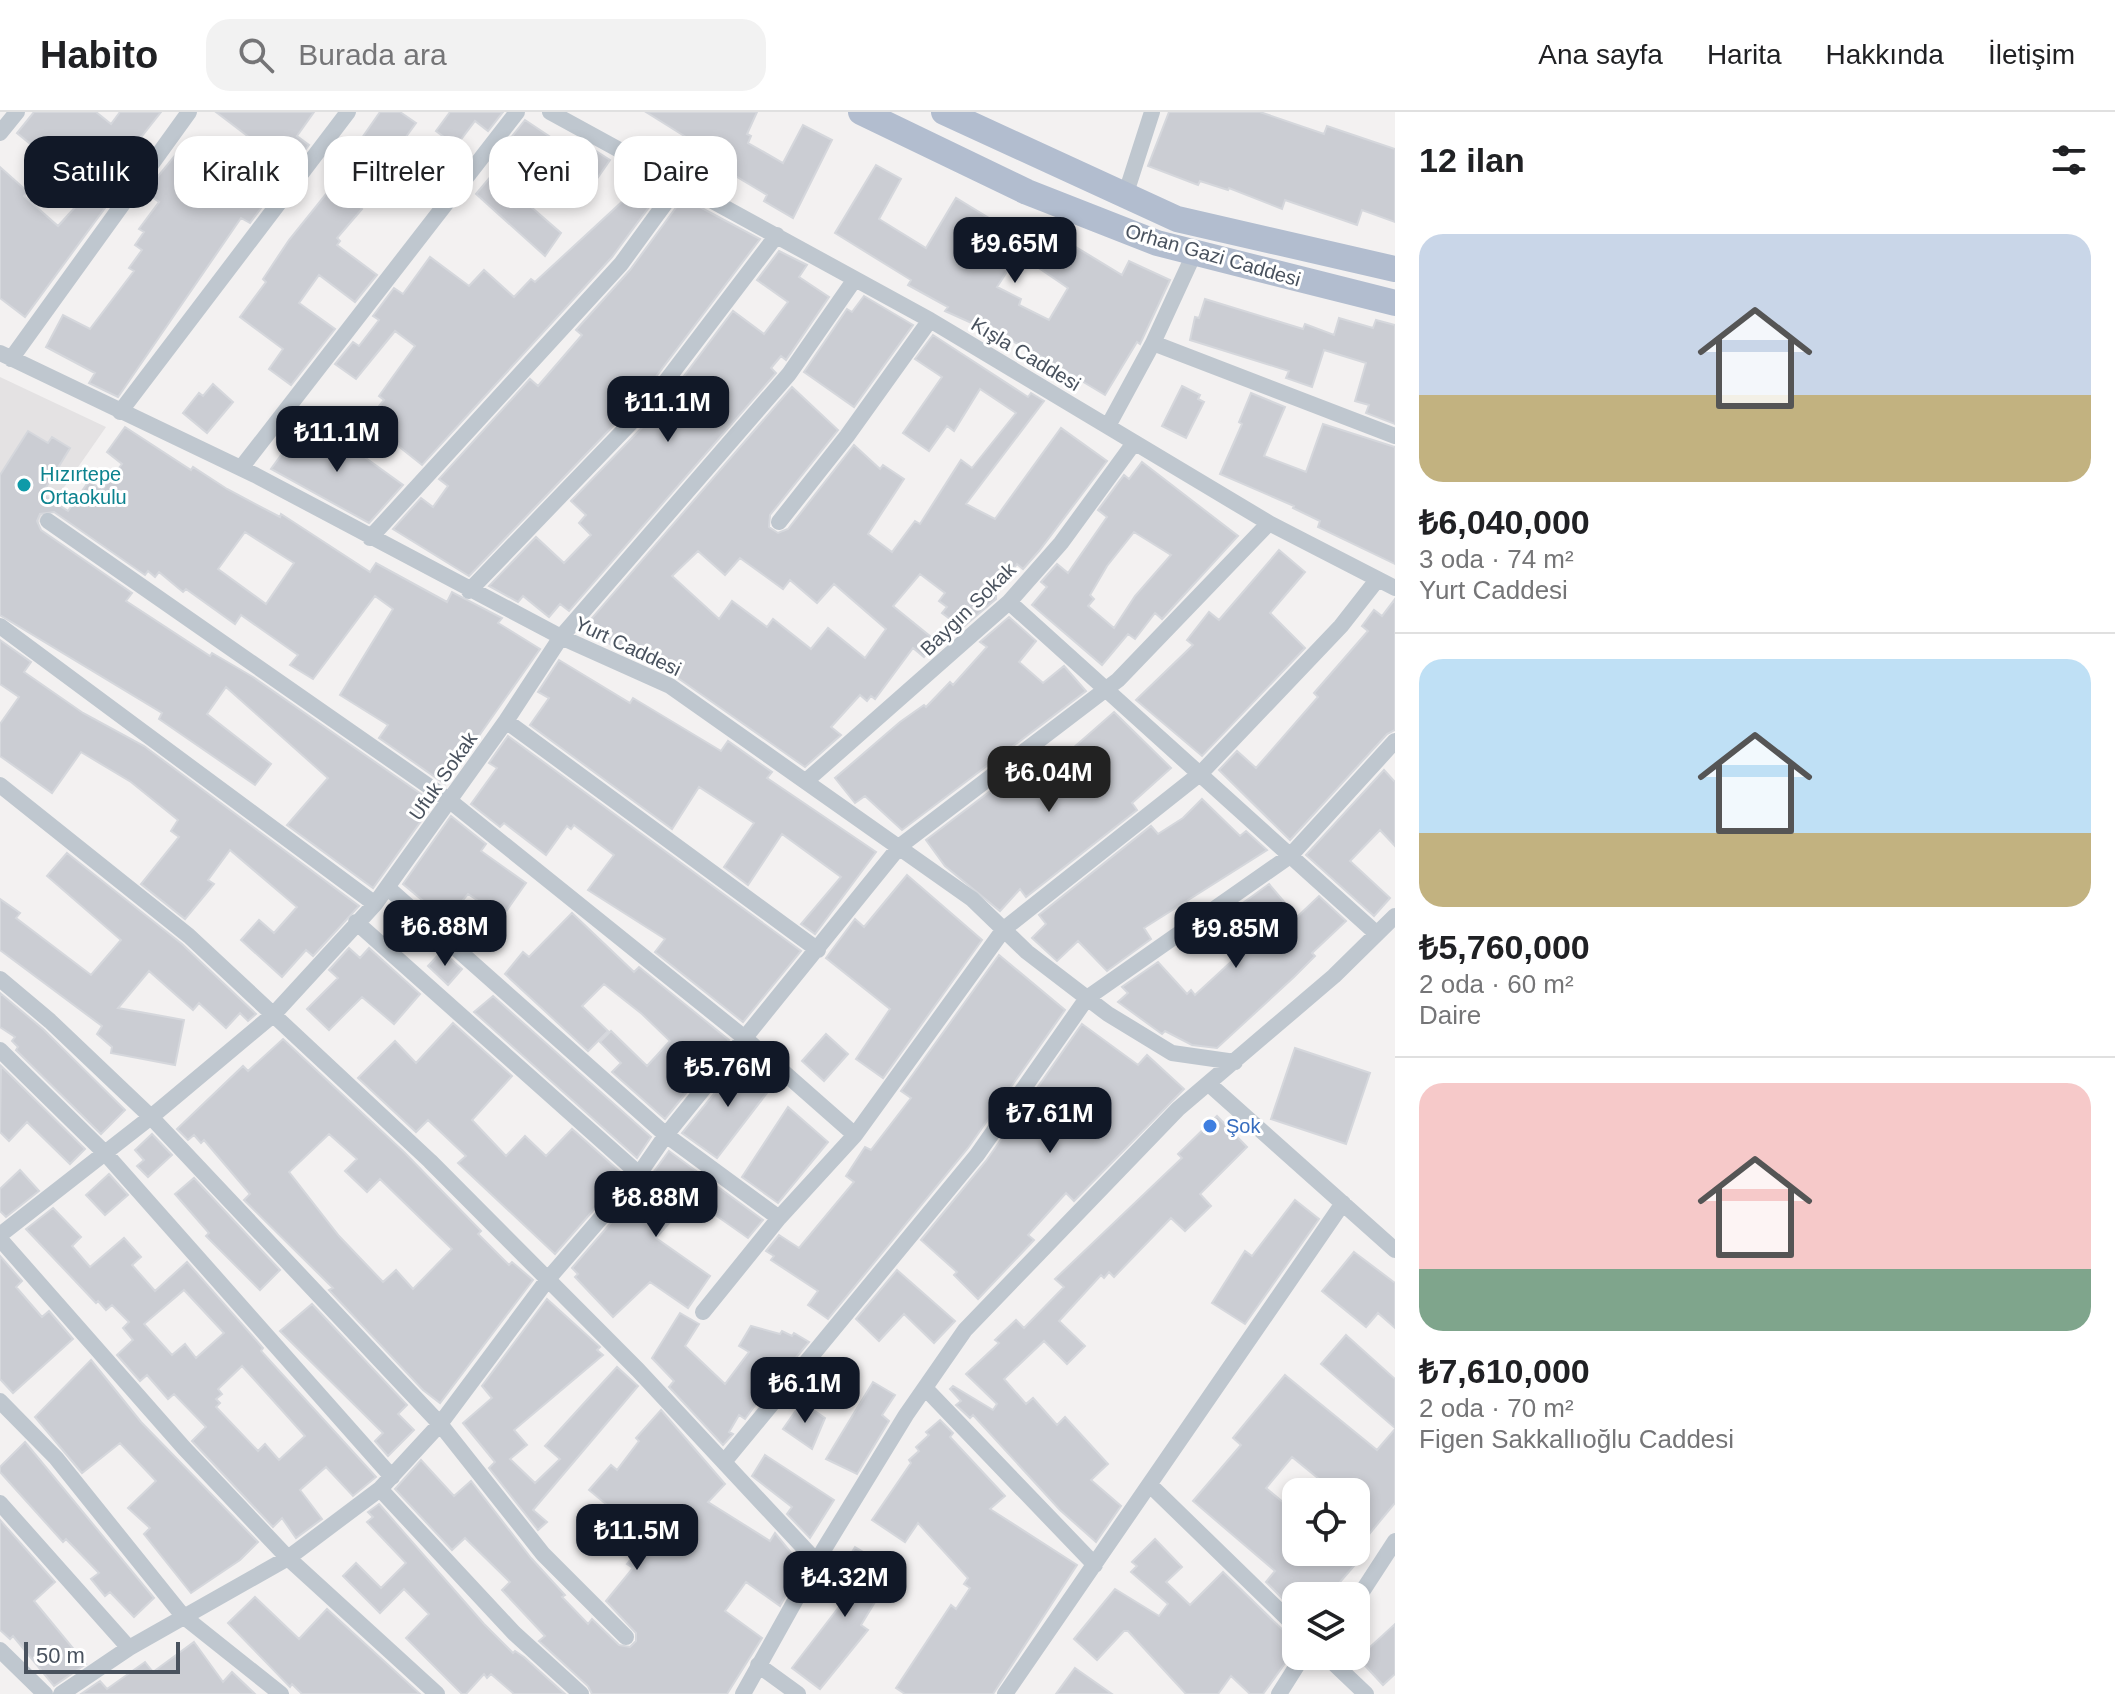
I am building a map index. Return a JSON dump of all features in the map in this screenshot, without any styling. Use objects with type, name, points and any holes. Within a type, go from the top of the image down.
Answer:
[{"type":"main road","name":"Orhan Gazi Caddesi","points":[[861,112],[1027,192],[1157,243],[1395,303]]},
{"type":"main road","name":"Orhan Gazi Caddesi","points":[[944,112],[1177,219],[1395,269]]},
{"type":"street","points":[[0,133],[17,112]]},
{"type":"street","points":[[5,356],[189,112]]},
{"type":"street","points":[[120,412],[348,112]]},
{"type":"street","points":[[241,468],[517,112]]},
{"type":"street","name":"Kışla Caddesi","points":[[550,112],[614,147]]},
{"type":"street","points":[[1125,196],[1152,112]]},
{"type":"street","points":[[370,538],[621,264],[662,208]]},
{"type":"street","name":"Kışla Caddesi","points":[[727,208],[930,320],[1269,523],[1395,588]]},
{"type":"street","points":[[469,591],[647,406],[777,235]]},
{"type":"street","points":[[1108,426],[1153,343],[1194,254]]},
{"type":"street","name":"Ufuk Sokak","points":[[0,1237],[274,1014],[375,904],[506,721],[561,637],[789,374],[855,279]]},
{"type":"street","points":[[779,522],[847,436],[930,320]]},
{"type":"street","points":[[1153,343],[1395,436]]},
{"type":"street","name":"Yurt Caddesi","points":[[5,356],[241,468],[469,591],[670,686],[972,899],[1087,998],[1172,1053],[1235,1062]]},
{"type":"street","name":"Baygın Sokak","points":[[806,781],[1009,602],[1061,543],[1134,443]]},
{"type":"street","points":[[48,521],[450,801],[746,1039],[855,1135]]},
{"type":"street","points":[[61,1694],[129,1648],[288,1558],[386,1483],[440,1424],[548,1279],[639,1174],[666,1135],[900,846],[1107,689],[1269,523]]},
{"type":"street","points":[[703,1312],[779,1218],[855,1135],[1004,929],[1201,773],[1341,626],[1377,580]]},
{"type":"street","points":[[1009,602],[1377,934]]},
{"type":"street","points":[[0,626],[375,904]]},
{"type":"street","points":[[506,721],[818,950]]},
{"type":"street","points":[[724,1462],[977,1155],[1087,998],[1290,856],[1395,741]]},
{"type":"street","points":[[0,785],[189,936],[430,1161],[548,1279],[817,1562]]},
{"type":"street","points":[[388,888],[666,1135],[779,1218]]},
{"type":"street","points":[[743,1694],[817,1562],[925,1388],[965,1330],[1178,1109],[1235,1062],[1395,916]]},
{"type":"street","points":[[356,922],[639,1174]]},
{"type":"street","points":[[0,979],[50,1021],[151,1117],[440,1424],[543,1554],[626,1637]]},
{"type":"street","points":[[0,1050],[105,1153],[514,1633],[581,1694]]},
{"type":"street","points":[[1209,1084],[1395,1250]]},
{"type":"street","points":[[1005,1694],[1343,1203]]},
{"type":"street","points":[[0,1237],[184,1448],[288,1558],[437,1694]]},
{"type":"street","points":[[925,1388],[1095,1565]]},
{"type":"street","points":[[0,1401],[56,1458],[183,1616],[281,1694]]},
{"type":"street","points":[[1150,1485],[1282,1613]]},
{"type":"street","points":[[0,1503],[129,1648]]},
{"type":"street","points":[[1368,1582],[1395,1541]]},
{"type":"street","points":[[0,1650],[45,1694]]},
{"type":"street","points":[[758,1665],[798,1694]]},
{"type":"street","points":[[1279,1694],[1294,1670]]},
{"type":"street","points":[[1341,1670],[1366,1694]]},
{"type":"shaded area","points":[[0,377],[106,427],[0,579]]},
{"type":"building","points":[[34,112],[96,112],[111,124],[120,112],[161,112],[142,136],[24,136],[24,139],[17,133]]},
{"type":"building","points":[[216,112],[314,112],[297,136],[248,136]]},
{"type":"building","points":[[380,112],[400,112],[416,123],[407,136],[363,136]]},
{"type":"building","points":[[450,112],[503,112],[488,131],[475,121],[464,136],[443,136],[436,131]]},
{"type":"building","points":[[646,112],[757,112],[747,134],[751,136],[748,143],[783,163],[803,125],[832,140],[793,218],[764,201],[767,195],[737,177],[737,136],[684,136]]},
{"type":"building","points":[[1169,112],[1260,112],[1324,134],[1327,126],[1395,149],[1395,222],[1362,210],[1357,225],[1285,200],[1282,209],[1229,188],[1200,181],[1198,185],[1148,166]]},
{"type":"building","points":[[525,120],[549,136],[512,136]]},
{"type":"building","points":[[598,152],[610,160],[598,177]]},
{"type":"building","points":[[174,157],[174,208],[261,208],[250,223],[241,218],[118,397],[89,383],[95,373],[46,347],[63,315],[90,329],[134,271],[129,268],[142,250],[135,245],[144,232],[139,229],[155,208],[158,208],[158,176]]},
{"type":"building","points":[[876,165],[901,179],[879,219],[926,248],[956,198],[989,218],[984,226],[1021,250],[997,287],[1021,299],[1019,305],[1049,320],[1068,288],[1030,262],[1051,232],[1122,275],[1129,261],[1170,280],[1140,344],[1137,342],[1105,395],[1025,347],[945,311],[948,307],[908,285],[911,280],[835,233]]},
{"type":"building","points":[[0,167],[24,188],[24,208],[38,208],[58,226],[74,208],[105,208],[25,317],[0,298]]},
{"type":"building","points":[[489,179],[489,206],[476,194]]},
{"type":"building","points":[[324,197],[324,208],[361,208],[337,238],[340,241],[337,245],[377,275],[355,302],[319,275],[299,303],[335,329],[291,385],[269,369],[283,349],[240,317],[266,282],[263,279]]},
{"type":"building","points":[[492,208],[532,208],[561,233],[545,256]]},
{"type":"building","points":[[615,208],[648,208],[612,257],[422,465],[367,421],[384,400],[379,396],[415,346],[395,331],[356,379],[335,364],[353,342],[359,346],[379,320],[373,316],[394,288],[403,294],[430,257],[469,286],[484,270],[514,297],[531,279],[535,282]]},
{"type":"building","points":[[676,208],[702,208],[760,239],[639,399],[469,576],[393,529],[421,498],[433,507],[448,486],[439,479],[530,379],[538,386],[582,335],[576,330],[630,270]]},
{"type":"building","points":[[779,251],[807,265],[799,277],[829,297],[786,360],[781,356],[771,368],[776,373],[569,611],[560,604],[549,617],[523,596],[518,602],[489,586],[536,537],[564,563],[591,535],[579,523],[586,515],[571,501],[656,413],[733,311],[764,334],[788,302],[757,280]]},
{"type":"building","points":[[864,296],[913,325],[854,407],[804,372],[847,309],[852,312]]},
{"type":"building","points":[[1205,299],[1303,329],[1305,324],[1334,335],[1339,318],[1373,328],[1376,320],[1395,325],[1395,424],[1366,413],[1369,405],[1355,401],[1366,363],[1324,350],[1312,387],[1286,378],[1289,371],[1190,340],[1195,317],[1199,318]]},
{"type":"building","points":[[933,335],[1028,397],[1031,393],[1044,401],[966,504],[995,519],[1061,428],[1107,461],[1039,551],[1023,569],[1017,564],[996,593],[996,599],[962,628],[942,613],[947,607],[939,601],[945,593],[920,574],[893,606],[936,641],[924,657],[913,648],[875,699],[871,696],[867,701],[860,695],[831,727],[841,735],[805,767],[655,662],[652,666],[615,648],[586,625],[792,387],[838,430],[770,515],[769,527],[778,533],[788,529],[854,445],[880,469],[883,465],[904,479],[868,534],[892,552],[915,521],[920,524],[961,460],[972,468],[1016,413],[980,389],[954,431],[947,426],[929,451],[903,433],[942,377],[915,359]],"holes":[[[698,551],[725,575],[740,558],[783,589],[790,580],[817,603],[834,584],[886,629],[865,658],[828,628],[811,649],[773,619],[767,627],[732,601],[719,619],[672,576]]]},
{"type":"building","points":[[213,384],[233,402],[207,433],[183,413],[199,393],[203,396]]},
{"type":"building","points":[[1182,386],[1200,395],[1198,399],[1204,402],[1186,438],[1162,426]]},
{"type":"building","points":[[1251,393],[1285,407],[1264,456],[1306,472],[1323,424],[1395,447],[1395,564],[1318,527],[1320,521],[1294,506],[1220,474],[1242,424],[1239,422]]},
{"type":"building","points":[[306,421],[341,448],[345,443],[403,485],[369,523],[271,469]]},
{"type":"building","points":[[125,427],[191,470],[193,467],[227,489],[280,517],[281,514],[370,572],[376,563],[447,602],[452,592],[502,618],[498,623],[540,649],[445,784],[379,738],[388,725],[340,695],[393,609],[375,596],[313,679],[290,665],[298,655],[241,615],[235,624],[186,589],[183,592],[159,572],[155,577],[148,571],[145,575],[54,512],[40,514],[37,521],[41,530],[132,593],[126,601],[210,656],[212,653],[253,677],[434,803],[373,888],[287,825],[328,778],[226,687],[207,714],[271,764],[255,785],[159,719],[162,713],[0,615],[0,475],[28,431],[48,443],[52,437],[70,448],[42,494],[68,511],[89,481],[102,490],[122,464],[107,452]],"holes":[[[245,532],[294,563],[266,604],[218,569]]]},
{"type":"building","points":[[1142,462],[1238,536],[1162,619],[1155,613],[1135,639],[1128,634],[1102,665],[1032,605],[1047,587],[1041,582],[1057,564],[1068,573],[1107,517],[1098,510],[1124,475],[1129,479]],"holes":[[[1134,532],[1171,555],[1135,596],[1114,628],[1088,606],[1094,599],[1090,595],[1107,566]]]},
{"type":"building","points":[[1279,550],[1305,572],[1270,613],[1305,648],[1202,756],[1136,700],[1193,645],[1187,640],[1209,612],[1219,620]]},
{"type":"building","points":[[1395,599],[1395,730],[1387,734],[1290,840],[1219,770],[1237,751],[1256,768],[1318,697],[1314,693],[1368,631],[1362,626],[1374,610],[1382,616]]},
{"type":"building","points":[[1009,617],[1036,641],[1019,662],[1043,683],[1064,666],[1086,691],[902,830],[865,796],[855,803],[835,778],[900,722],[924,705],[926,707],[950,682],[953,685],[987,647],[980,642]]},
{"type":"building","points":[[0,640],[31,662],[24,672],[83,713],[144,746],[359,906],[313,956],[306,950],[282,977],[241,940],[259,920],[274,933],[297,907],[230,850],[208,880],[214,884],[185,919],[141,884],[179,837],[171,831],[178,820],[131,782],[81,752],[52,793],[0,756],[0,724],[19,697],[0,684]]},
{"type":"building","points":[[559,660],[630,703],[633,698],[721,751],[728,741],[772,772],[767,778],[876,852],[815,934],[801,924],[841,877],[782,834],[748,885],[724,867],[754,823],[699,787],[672,829],[530,725],[549,698],[538,692]]},
{"type":"building","points":[[1114,712],[1171,768],[1132,803],[1137,810],[1026,897],[1020,889],[1000,911],[945,866],[926,840],[1026,764],[1035,777],[1056,763]]},
{"type":"building","points":[[508,736],[801,951],[743,1022],[655,952],[665,939],[588,890],[614,855],[574,825],[571,829],[567,826],[546,855],[504,823],[500,827],[471,804],[497,768],[489,763]]},
{"type":"building","points":[[1384,770],[1395,782],[1395,846],[1380,830],[1350,861],[1390,898],[1374,916],[1306,855]]},
{"type":"building","points":[[1202,799],[1240,836],[1246,831],[1267,850],[1144,928],[1151,939],[1107,971],[1078,941],[1057,961],[1032,938],[1046,924],[1039,915],[1151,826],[1158,834],[1183,818]]},
{"type":"building","points":[[451,816],[486,844],[481,851],[526,883],[502,917],[468,894],[446,920],[403,884]]},
{"type":"building","points":[[67,853],[182,944],[256,1014],[248,1021],[240,1013],[226,1028],[199,1003],[193,1010],[149,971],[118,1008],[184,1020],[175,1065],[111,1053],[112,1047],[97,1034],[102,1026],[0,950],[0,899],[20,913],[16,918],[91,975],[121,940],[47,876]]},
{"type":"building","points":[[907,875],[982,940],[883,1078],[856,1059],[890,1009],[826,958],[855,919],[864,927]]},
{"type":"building","points":[[1269,884],[1297,917],[1319,896],[1346,921],[1312,953],[1315,956],[1294,977],[1217,1048],[1192,1045],[1165,1031],[1162,1034],[1118,1002],[1128,993],[1122,987],[1158,962],[1187,994],[1191,990],[1195,995],[1233,960],[1207,929]]},
{"type":"building","points":[[572,913],[634,972],[639,967],[729,1040],[665,1119],[612,1072],[621,1063],[600,1042],[611,1031],[647,1066],[670,1041],[642,1014],[604,984],[582,1006],[608,1031],[588,1051],[505,974],[523,952],[529,957]]},
{"type":"building","points":[[349,948],[360,958],[369,948],[420,994],[394,1024],[362,997],[329,1030],[307,1009],[338,978],[329,970]]},
{"type":"building","points":[[442,951],[462,969],[448,985],[428,966]]},
{"type":"building","points":[[999,955],[1065,1010],[968,1148],[828,1319],[808,1305],[818,1291],[771,1260],[774,1256],[766,1251],[779,1235],[799,1248],[854,1182],[846,1176],[865,1147],[871,1150],[911,1098],[901,1091]]},
{"type":"building","points":[[0,993],[43,1029],[125,1110],[101,1134],[16,1050],[18,1047],[12,1041],[15,1037],[0,1027]]},
{"type":"building","points":[[493,996],[651,1137],[637,1158],[474,1012]]},
{"type":"building","points":[[453,1023],[512,1076],[472,1120],[506,1156],[525,1136],[546,1156],[572,1129],[624,1175],[555,1254],[458,1163],[466,1156],[428,1120],[416,1132],[358,1078],[395,1041],[416,1063]]},
{"type":"building","points":[[1082,1024],[1138,1065],[1147,1055],[1184,1089],[1074,1201],[1066,1193],[1028,1235],[1034,1240],[978,1299],[954,1275],[957,1272],[921,1240],[986,1161]]},
{"type":"building","points":[[826,1034],[848,1054],[824,1081],[802,1061]]},
{"type":"building","points":[[283,1039],[405,1153],[481,1231],[478,1234],[509,1265],[512,1262],[533,1280],[440,1403],[423,1390],[329,1290],[333,1288],[244,1200],[250,1194],[204,1140],[201,1143],[194,1135],[188,1140],[177,1129],[243,1066],[248,1071]],"holes":[[[329,1134],[357,1159],[345,1171],[367,1192],[380,1179],[452,1249],[413,1289],[396,1270],[383,1282],[339,1236],[289,1172]]]},
{"type":"building","points":[[1295,1048],[1370,1073],[1346,1144],[1271,1119]]},
{"type":"building","points":[[744,1057],[773,1085],[717,1158],[682,1133]]},
{"type":"building","points":[[1,1066],[85,1149],[70,1164],[27,1122],[9,1141],[0,1132]]},
{"type":"building","points":[[788,1107],[828,1142],[778,1203],[742,1177]]},
{"type":"building","points":[[1217,1116],[1247,1147],[1200,1194],[1211,1206],[1185,1231],[1171,1218],[1114,1277],[1109,1272],[1104,1278],[1101,1275],[1059,1321],[1085,1346],[1067,1364],[1044,1341],[1004,1379],[1026,1404],[1033,1398],[1057,1425],[1065,1417],[1108,1464],[1091,1480],[1121,1506],[1096,1542],[1060,1510],[973,1415],[970,1418],[956,1405],[961,1401],[950,1389],[953,1386],[993,1410],[997,1404],[966,1374],[999,1343],[995,1340],[1016,1320],[1024,1328],[1064,1287],[1055,1279],[1182,1158],[1178,1154]]},
{"type":"building","points":[[152,1134],[172,1155],[148,1177],[137,1166],[144,1160],[135,1150]]},
{"type":"building","points":[[669,1151],[763,1220],[748,1238],[704,1207],[700,1212],[688,1201],[656,1238],[710,1276],[688,1308],[650,1282],[613,1317],[575,1277],[578,1274],[572,1268]]},
{"type":"building","points":[[20,1170],[39,1191],[6,1217],[0,1211],[0,1189]]},
{"type":"building","points":[[109,1174],[128,1195],[105,1215],[86,1195]]},
{"type":"building","points":[[194,1178],[280,1270],[260,1290],[206,1236],[209,1233],[175,1194]]},
{"type":"building","points":[[1295,1200],[1319,1219],[1245,1324],[1212,1303],[1245,1251],[1252,1256]]},
{"type":"building","points":[[53,1208],[81,1237],[72,1246],[90,1267],[124,1238],[141,1257],[132,1265],[155,1291],[187,1262],[263,1348],[261,1351],[376,1477],[353,1496],[326,1467],[300,1490],[322,1519],[296,1538],[282,1518],[273,1527],[192,1441],[206,1427],[174,1394],[168,1399],[147,1375],[140,1381],[117,1355],[133,1340],[123,1328],[129,1322],[112,1305],[106,1310],[98,1301],[96,1303],[26,1229]],"holes":[[[184,1290],[224,1333],[196,1358],[185,1344],[172,1355],[144,1324]],[[242,1366],[305,1436],[279,1460],[265,1444],[258,1451],[216,1407],[220,1403],[216,1399],[222,1394],[218,1389]]]},
{"type":"building","points":[[1354,1252],[1395,1283],[1395,1328],[1378,1313],[1366,1327],[1322,1291]]},
{"type":"building","points":[[0,1256],[22,1281],[16,1287],[42,1317],[49,1311],[73,1339],[13,1393],[0,1379]]},
{"type":"building","points":[[897,1270],[955,1321],[934,1343],[904,1314],[879,1341],[856,1319]]},
{"type":"building","points":[[547,1299],[600,1347],[597,1350],[603,1355],[514,1430],[527,1445],[510,1459],[535,1483],[560,1459],[545,1446],[617,1367],[638,1386],[533,1510],[547,1522],[538,1530],[489,1468],[495,1462],[463,1423],[492,1398],[482,1386]]},
{"type":"building","points":[[312,1304],[407,1405],[398,1414],[414,1430],[388,1456],[375,1441],[383,1433],[280,1331]]},
{"type":"building","points":[[680,1313],[699,1324],[685,1346],[725,1384],[749,1352],[739,1346],[751,1326],[780,1334],[782,1331],[792,1336],[794,1333],[809,1342],[794,1360],[790,1358],[745,1419],[739,1415],[729,1432],[733,1434],[723,1445],[669,1387],[674,1381],[652,1358]]},
{"type":"building","points":[[1346,1335],[1395,1379],[1395,1428],[1321,1364]]},
{"type":"building","points":[[91,1360],[141,1422],[258,1542],[240,1560],[191,1593],[144,1534],[150,1528],[128,1508],[156,1481],[120,1443],[82,1473],[35,1417]]},
{"type":"building","points":[[1285,1375],[1377,1450],[1395,1429],[1395,1503],[1370,1533],[1370,1478],[1318,1478],[1292,1457],[1266,1488],[1282,1501],[1282,1566],[1354,1566],[1340,1582],[1282,1582],[1282,1598],[1266,1582],[1275,1571],[1193,1501],[1241,1445],[1233,1438]]},
{"type":"building","points":[[873,1382],[895,1395],[882,1415],[889,1421],[857,1474],[826,1459]]},
{"type":"building","points":[[802,1402],[825,1418],[812,1449],[783,1429]]},
{"type":"building","points":[[661,1410],[725,1484],[708,1502],[770,1541],[775,1533],[802,1566],[780,1606],[746,1582],[725,1611],[762,1638],[727,1694],[592,1694],[588,1686],[539,1641],[545,1636],[502,1590],[510,1582],[465,1538],[452,1550],[395,1489],[421,1460],[454,1496],[471,1481],[531,1558],[565,1595],[562,1597],[588,1624],[592,1619],[619,1645],[630,1647],[636,1641],[636,1633],[606,1601],[633,1568],[627,1564],[634,1555],[630,1552],[642,1534],[589,1490],[611,1465],[617,1470],[639,1441],[636,1438]]},
{"type":"building","points":[[940,1420],[953,1433],[950,1437],[1005,1496],[990,1509],[1077,1565],[993,1694],[905,1694],[896,1688],[951,1605],[956,1609],[970,1588],[964,1584],[968,1578],[918,1523],[905,1542],[872,1520],[911,1463],[909,1460],[919,1451],[916,1447],[929,1435],[926,1432]]},
{"type":"building","points":[[25,1442],[154,1598],[134,1617],[110,1592],[105,1596],[91,1579],[99,1573],[66,1539],[63,1542],[0,1472],[0,1467]]},
{"type":"building","points":[[765,1455],[834,1500],[810,1538],[787,1514],[792,1507],[752,1476]]},
{"type":"building","points":[[379,1504],[484,1624],[513,1653],[515,1651],[524,1657],[565,1694],[514,1694],[491,1674],[487,1678],[484,1674],[466,1694],[462,1694],[406,1638],[429,1614],[404,1589],[380,1613],[343,1576],[356,1563],[381,1588],[406,1563],[367,1522],[373,1517],[368,1512]]},
{"type":"building","points":[[0,1520],[55,1582],[34,1601],[86,1664],[54,1686],[13,1636],[10,1639],[0,1630]]},
{"type":"building","points":[[1155,1539],[1182,1567],[1166,1582],[1190,1605],[1223,1572],[1282,1629],[1282,1668],[1263,1694],[1250,1694],[1231,1676],[1218,1694],[1186,1694],[1128,1631],[1124,1631],[1097,1660],[1074,1639],[1115,1589],[1159,1616],[1168,1604],[1131,1572],[1137,1566],[1132,1562]]},
{"type":"building","points":[[855,1547],[885,1565],[883,1568],[892,1574],[861,1625],[868,1630],[820,1689],[792,1668],[852,1590],[835,1580]]},
{"type":"building","points":[[255,1597],[299,1639],[327,1609],[420,1694],[302,1694],[292,1684],[290,1687],[228,1623]]},
{"type":"building","points":[[1395,1624],[1395,1674],[1383,1685],[1369,1670],[1370,1647]]},
{"type":"building","points":[[194,1642],[223,1682],[232,1672],[255,1694],[81,1694],[100,1681],[107,1689],[145,1662],[153,1672]]},
{"type":"building","points":[[1075,1668],[1112,1694],[1056,1694]]},
{"type":"place","name":"Hızırtepe Ortaokulu","points":[[24,485]]},
{"type":"place","name":"Şok","points":[[1210,1126]]}]
